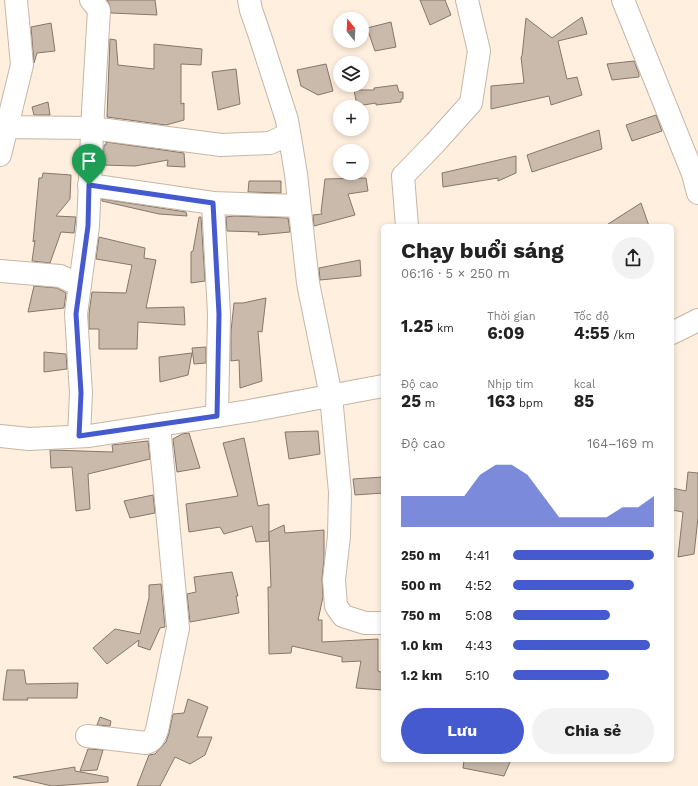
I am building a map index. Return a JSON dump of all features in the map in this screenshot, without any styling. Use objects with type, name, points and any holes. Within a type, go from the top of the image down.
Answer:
[{"type":"street","points":[[0,155],[3,127],[22,65],[16,0]]},
{"type":"street","points":[[79,436],[81,393],[76,314],[88,226],[99,10],[91,0]]},
{"type":"street","points":[[249,0],[250,10],[287,120],[308,283],[331,396],[340,492],[339,536],[334,580],[336,606],[343,616],[366,623],[381,623]]},
{"type":"street","points":[[407,224],[403,176],[471,103],[479,52],[467,0]]},
{"type":"street","points":[[623,0],[693,174],[698,193]]},
{"type":"street","points":[[3,127],[92,128],[221,145],[270,143],[289,134]]},
{"type":"street","points":[[89,185],[213,203],[299,206]]},
{"type":"street","points":[[213,203],[219,314],[217,416]]},
{"type":"street","points":[[0,271],[60,276],[80,285]]},
{"type":"street","points":[[674,332],[698,320]]},
{"type":"street","points":[[0,436],[29,438],[79,436],[249,411],[381,386]]},
{"type":"street","points":[[87,736],[146,743],[150,742],[157,730],[178,628],[159,425]]},
{"type":"building","points":[[107,0],[155,0],[157,15],[111,13]]},
{"type":"building","points":[[420,0],[445,0],[451,15],[430,25]]},
{"type":"building","points":[[582,17],[587,34],[558,41],[567,79],[577,77],[582,95],[551,105],[549,96],[491,109],[491,86],[524,83],[521,57],[526,18],[552,38]]},
{"type":"building","points":[[391,22],[396,47],[375,51],[369,34],[369,28]]},
{"type":"building","points":[[51,23],[55,51],[37,53],[34,63],[31,27]]},
{"type":"building","points":[[110,39],[116,40],[118,65],[154,69],[154,44],[202,49],[201,65],[181,64],[181,104],[184,103],[184,120],[166,125],[107,117]]},
{"type":"building","points":[[634,61],[639,77],[612,80],[607,64]]},
{"type":"building","points":[[326,64],[333,91],[318,95],[301,86],[297,70]]},
{"type":"building","points":[[236,69],[240,104],[218,110],[212,72]]},
{"type":"building","points":[[397,85],[399,92],[403,92],[403,99],[401,99],[401,102],[376,105],[376,103],[369,104],[369,100],[356,100],[354,92],[369,92],[369,90],[374,90],[374,88]]},
{"type":"building","points":[[48,102],[50,115],[34,115],[32,107]]},
{"type":"building","points":[[656,115],[662,131],[632,141],[626,125]]},
{"type":"building","points":[[599,130],[602,149],[532,172],[527,155]]},
{"type":"building","points":[[106,142],[184,153],[185,167],[167,166],[168,160],[135,166],[103,165],[104,145],[106,145]]},
{"type":"building","points":[[516,156],[516,173],[498,181],[498,178],[443,187],[442,173]]},
{"type":"building","points":[[43,173],[71,175],[70,199],[56,216],[76,217],[74,233],[61,232],[50,263],[32,261],[35,240],[33,242],[39,178],[42,178]]},
{"type":"building","points":[[325,179],[366,180],[368,191],[348,194],[355,215],[314,226],[313,215],[322,214]]},
{"type":"building","points":[[249,181],[281,181],[281,193],[248,192]]},
{"type":"building","points":[[102,199],[186,212],[187,216],[159,214],[102,201]]},
{"type":"building","points":[[641,203],[648,224],[608,224]]},
{"type":"building","points":[[199,217],[201,217],[205,281],[191,283],[191,252],[193,251]]},
{"type":"building","points":[[226,217],[288,218],[290,232],[258,235],[259,232],[227,231]]},
{"type":"building","points":[[99,237],[145,248],[144,258],[156,260],[146,308],[184,307],[185,325],[138,322],[137,349],[99,349],[99,329],[89,329],[89,314],[92,292],[126,293],[132,265],[96,259]]},
{"type":"building","points":[[360,260],[361,276],[320,280],[319,268]]},
{"type":"building","points":[[34,286],[57,288],[66,293],[64,308],[28,312]]},
{"type":"building","points":[[266,298],[262,332],[258,331],[262,381],[240,388],[239,360],[231,361],[231,331],[234,303],[243,303]]},
{"type":"building","points":[[206,347],[206,363],[194,364],[192,348]]},
{"type":"building","points":[[44,352],[66,354],[67,369],[44,372]]},
{"type":"building","points":[[192,353],[188,375],[160,382],[159,357]]},
{"type":"building","points":[[318,431],[320,454],[289,459],[285,432]]},
{"type":"building","points":[[189,433],[200,468],[177,472],[173,439],[182,434]]},
{"type":"building","points":[[244,438],[258,506],[269,504],[269,541],[256,542],[252,526],[224,534],[220,527],[189,532],[186,504],[238,496],[223,443]]},
{"type":"building","points":[[148,441],[150,459],[88,474],[90,509],[76,511],[72,467],[51,468],[50,450],[113,452],[112,445]]},
{"type":"building","points":[[688,472],[698,473],[698,518],[694,554],[678,557],[683,512],[674,510],[674,488],[686,491]]},
{"type":"building","points":[[381,477],[381,493],[355,495],[353,479]]},
{"type":"building","points":[[153,495],[155,513],[130,518],[124,501]]},
{"type":"building","points":[[284,525],[285,533],[324,530],[322,579],[323,597],[318,620],[322,620],[322,642],[378,639],[378,671],[381,672],[381,690],[356,688],[361,661],[342,662],[342,657],[292,646],[291,653],[269,654],[268,587],[271,587],[269,532]]},
{"type":"building","points":[[232,572],[238,596],[236,596],[239,613],[190,622],[187,594],[196,592],[194,577]]},
{"type":"building","points":[[161,584],[165,627],[160,628],[150,650],[138,646],[139,640],[107,664],[93,648],[115,629],[140,634],[149,598],[149,585]]},
{"type":"building","points":[[7,670],[24,670],[26,684],[78,683],[77,698],[27,698],[28,700],[3,700]]},
{"type":"building","points":[[188,699],[208,707],[197,737],[212,737],[205,755],[190,764],[175,757],[160,786],[137,786],[149,755],[155,754],[166,742],[173,714],[184,713]]},
{"type":"building","points":[[100,717],[111,721],[110,726],[97,725]]},
{"type":"building","points":[[88,749],[103,750],[97,770],[80,771]]},
{"type":"building","points":[[464,762],[510,762],[504,776],[463,768]]},
{"type":"building","points":[[75,767],[75,771],[108,777],[108,782],[52,786],[13,777]]},
{"type":"route","points":[[89,185],[213,203],[219,314],[217,416],[89,436],[79,436],[81,393],[76,314],[88,226],[89,185]]}]
